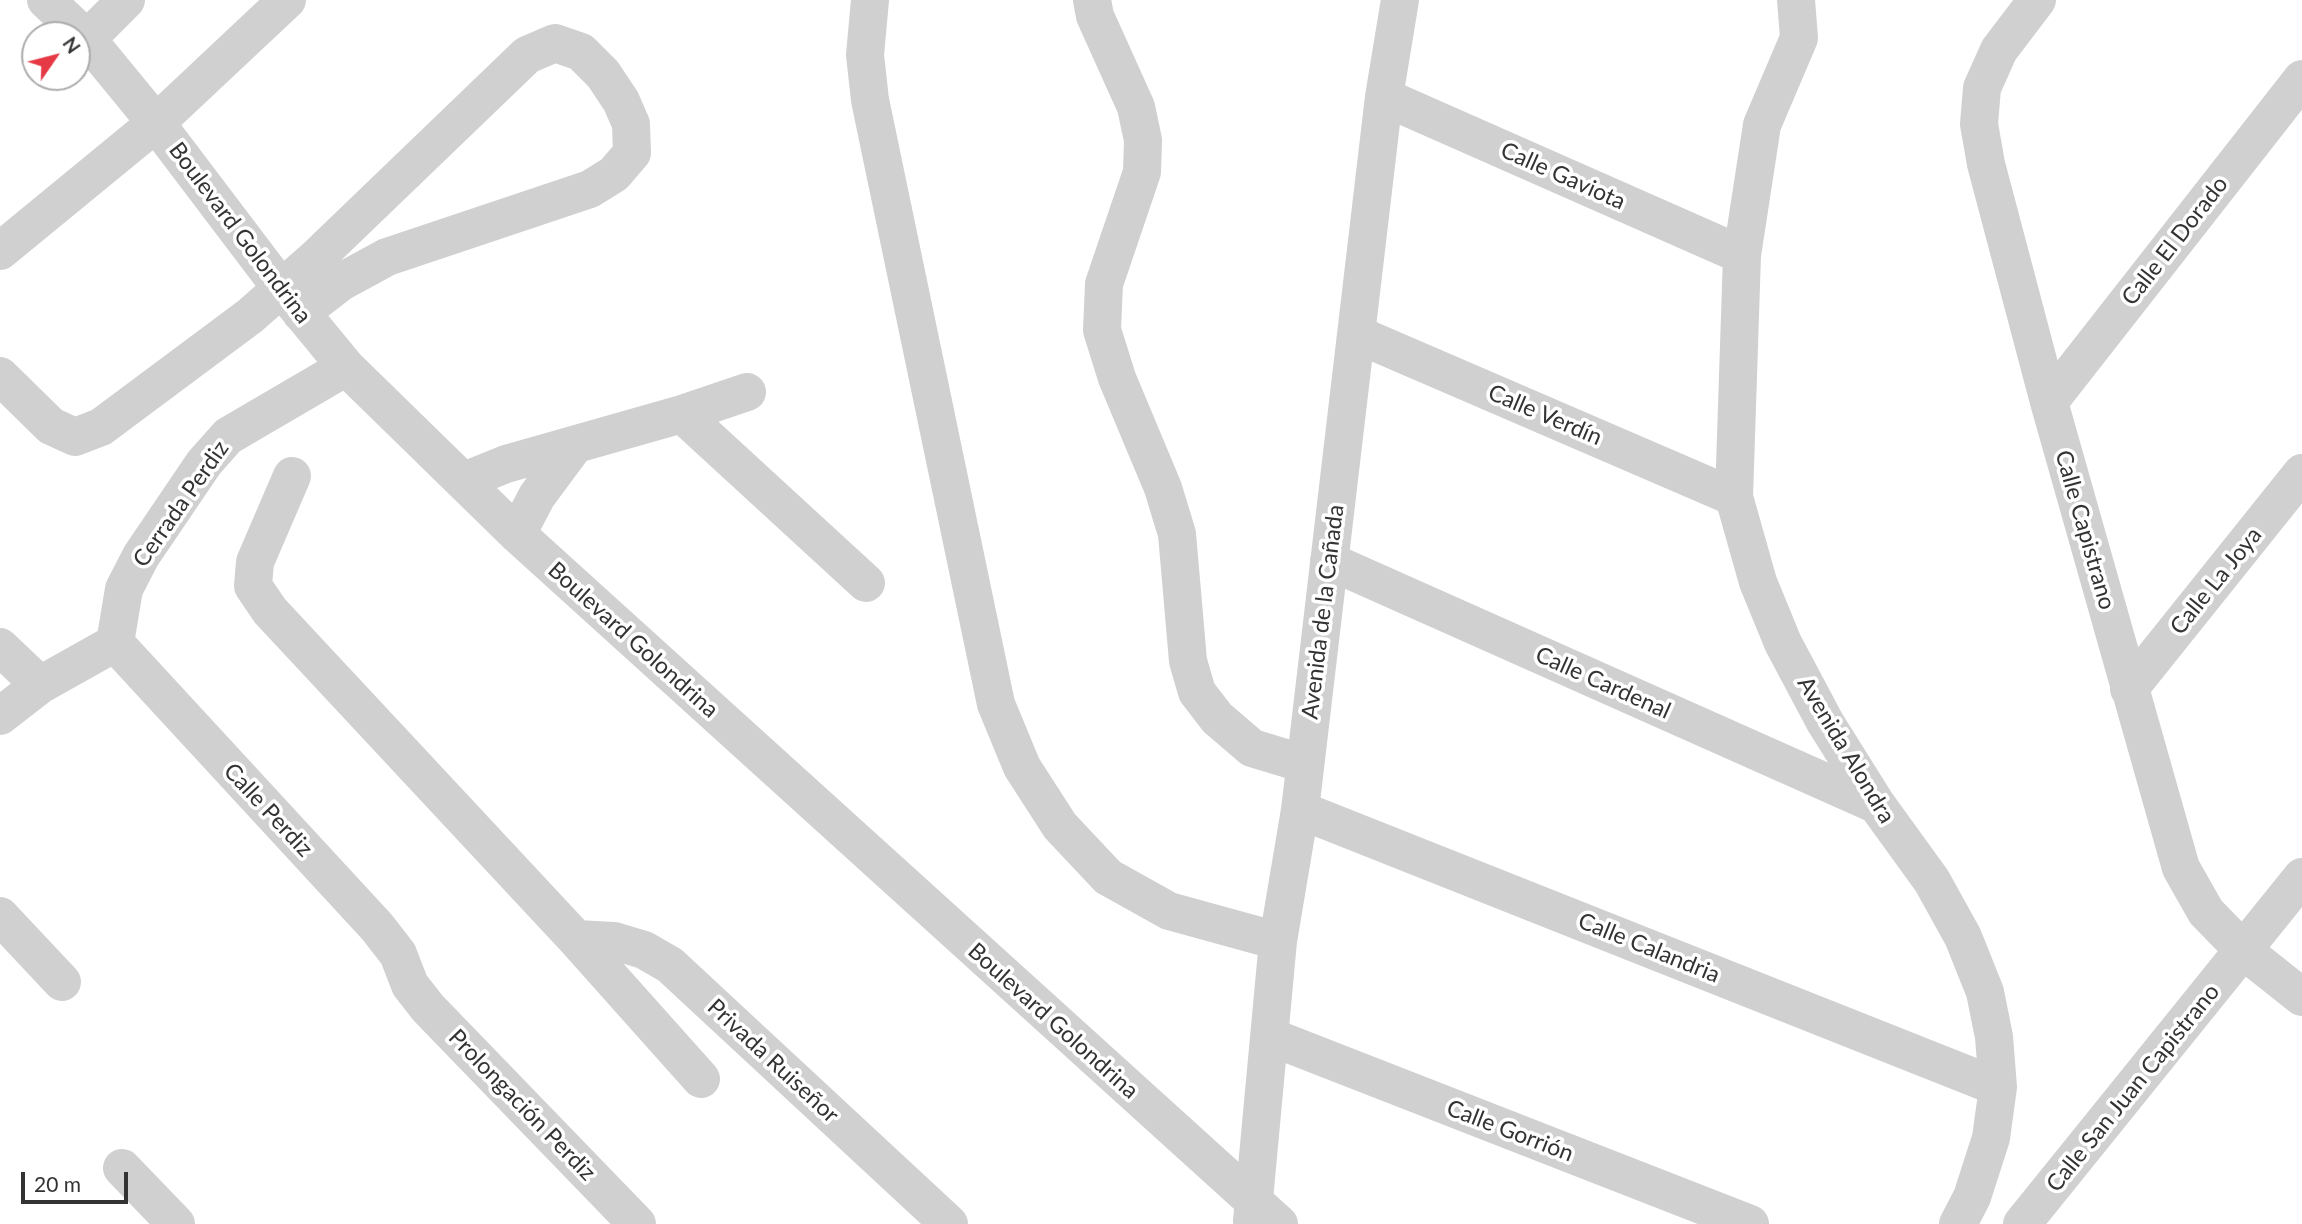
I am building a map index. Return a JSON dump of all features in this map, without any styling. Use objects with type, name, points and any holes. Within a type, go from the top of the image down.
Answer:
[{"type":"street","name":"Boulevard Golondrina","points":[[46,0],[68,21]]},
{"type":"street","points":[[91,35],[126,0]]},
{"type":"street","points":[[0,251],[156,123],[287,0]]},
{"type":"street","points":[[870,0],[865,55],[870,100],[996,704],[1022,767],[1060,826],[1108,877],[1169,911],[1278,941]]},
{"type":"street","points":[[1092,0],[1095,16],[1136,107],[1143,140],[1142,172],[1104,284],[1102,330],[1117,378],[1163,488],[1177,534],[1188,661],[1196,692],[1217,718],[1252,748],[1305,764]]},
{"type":"street","name":"Avenida de la Cañada","points":[[1262,1217],[1270,1037],[1278,941],[1300,810],[1384,97],[1400,0]]},
{"type":"street","name":"Avenida Alondra","points":[[1796,0],[1799,38],[1762,125],[1742,255],[1734,497],[1758,582],[1783,643],[1825,722],[1877,805],[1932,881],[1963,937],[1985,992],[1994,1037],[1998,1087],[1991,1138],[1972,1196],[1958,1224]]},
{"type":"street","name":"Calle Capistrano","points":[[2037,0],[1999,50],[1982,88],[1979,124],[1986,164],[2049,402],[2181,868],[2206,912],[2244,951],[2302,997]]},
{"type":"street","points":[[0,376],[51,426],[75,437],[101,427],[250,316],[341,282],[387,257],[590,188],[614,174],[632,153],[631,124],[621,101],[603,75],[581,52],[555,43],[527,55],[317,257],[291,300]]},
{"type":"street","name":"Boulevard Golondrina","points":[[91,44],[346,367],[517,534],[1262,1217]]},
{"type":"street","name":"Calle El Dorado","points":[[2049,402],[2302,79]]},
{"type":"street","name":"Calle Gaviota","points":[[1384,97],[1742,255]]},
{"type":"street","name":"Calle Verdín","points":[[1356,334],[1734,497]]},
{"type":"street","name":"Cerrada Perdiz","points":[[106,648],[124,589],[141,556],[204,463],[228,436],[346,367]]},
{"type":"street","points":[[464,481],[506,464],[682,414],[747,392]]},
{"type":"street","points":[[682,414],[866,583]]},
{"type":"street","points":[[517,534],[537,496],[574,446]]},
{"type":"street","name":"Calle La Joya","points":[[2129,689],[2302,473]]},
{"type":"street","points":[[292,476],[255,562],[253,586],[271,611],[576,939],[701,1079]]},
{"type":"street","name":"Calle Cardenal","points":[[1329,561],[1877,805]]},
{"type":"street","points":[[0,648],[40,685]]},
{"type":"street","points":[[0,716],[40,685],[106,648]]},
{"type":"street","name":"Calle Perdiz","points":[[106,648],[377,927],[398,954],[410,985]]},
{"type":"street","name":"Calle Calandria","points":[[1300,810],[1998,1087]]},
{"type":"street","name":"Calle San Juan Capistrano","points":[[2022,1224],[2302,877]]},
{"type":"street","points":[[0,916],[62,982]]},
{"type":"street","name":"Privada Ruiseñor","points":[[576,939],[614,941],[644,950],[670,965],[949,1224]]},
{"type":"street","name":"Prolongación Perdiz","points":[[410,985],[437,1017],[637,1224]]},
{"type":"street","name":"Calle Gorrión","points":[[1270,1037],[1750,1224]]},
{"type":"street","points":[[122,1168],[176,1224]]}]
